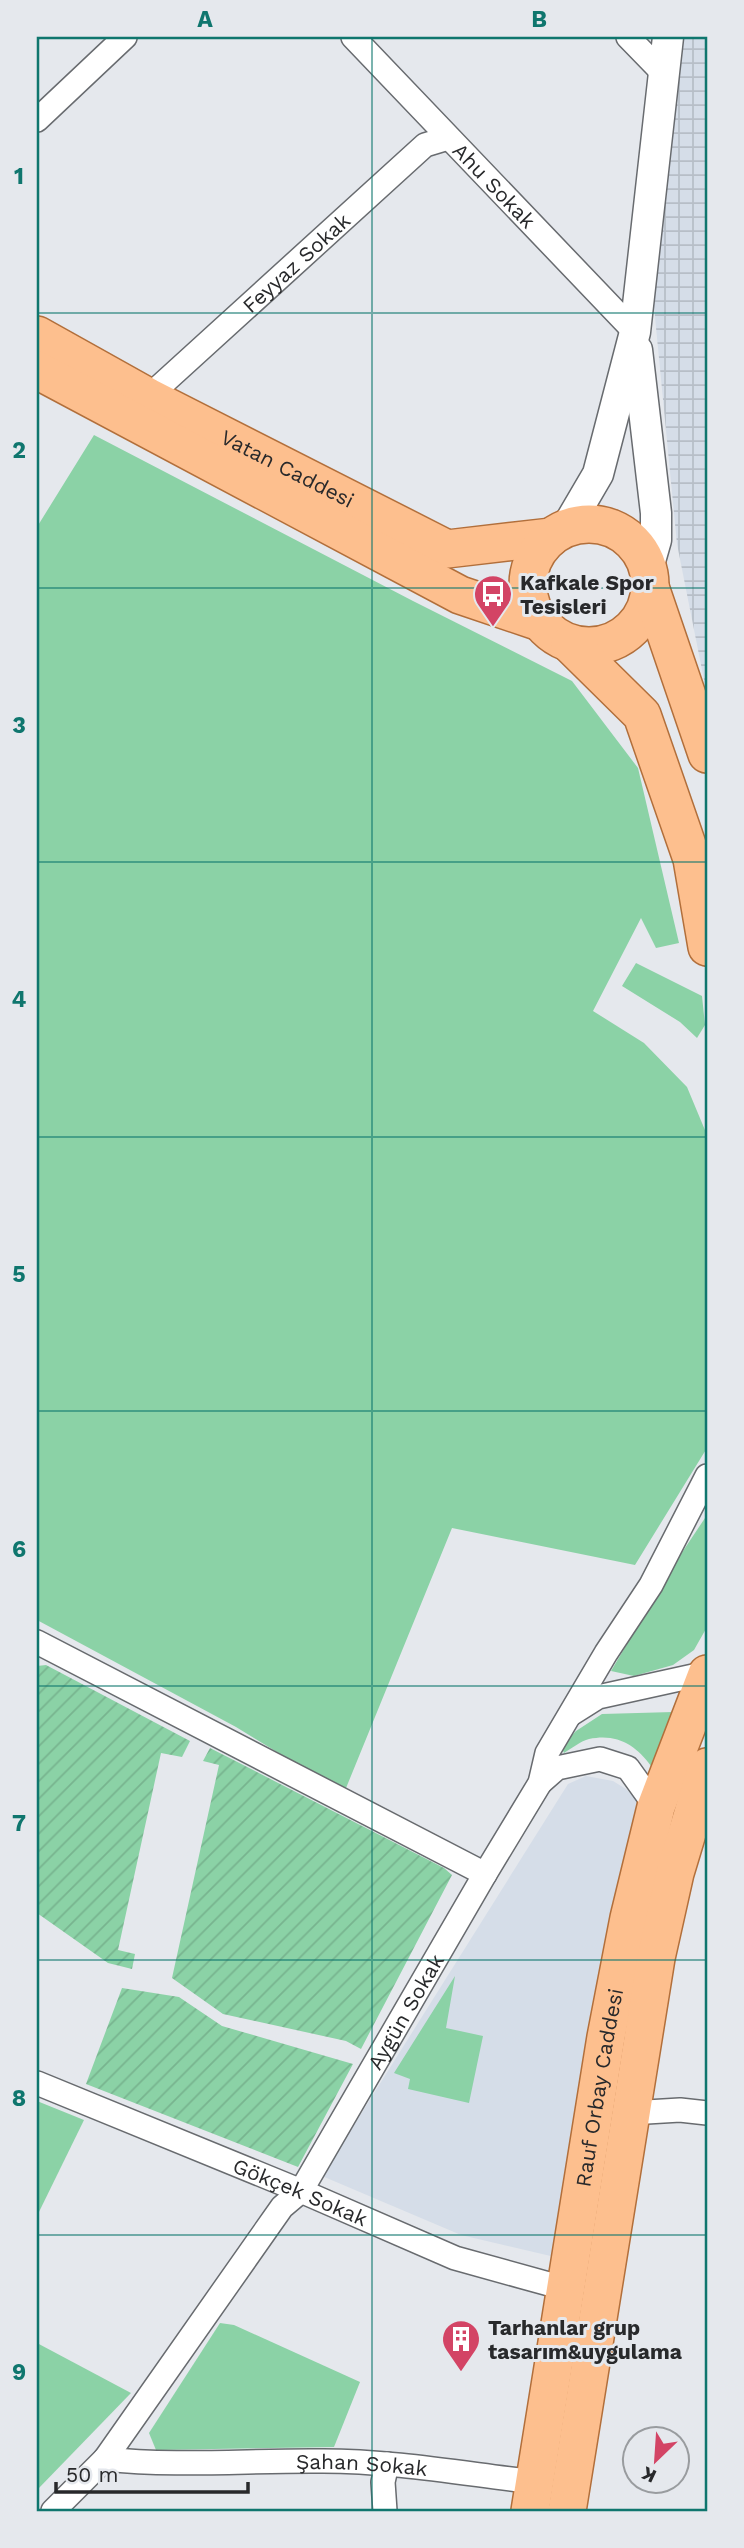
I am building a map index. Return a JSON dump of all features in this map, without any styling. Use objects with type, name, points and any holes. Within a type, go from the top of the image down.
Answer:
[{"type":"main road","name":"Vatan Caddesi","points":[[37,335],[148,397],[447,549],[559,532]]},
{"type":"main road","name":"Vatan Caddesi","points":[[37,369],[460,595],[540,622]]},
{"type":"main road","points":[[707,754],[640,550],[625,536],[608,526],[587,524],[559,532],[538,550],[530,568],[527,587],[531,606],[540,622],[554,635],[570,644],[642,715],[692,859],[707,947]]},
{"type":"main road","points":[[570,644],[589,647],[607,644],[624,636],[637,624],[647,608],[650,579]]},
{"type":"main road","name":"Rauf Orbay Caddesi","points":[[533,2497],[606,2037],[637,1883],[656,1807],[707,1674]]},
{"type":"main road","name":"Rauf Orbay Caddesi","points":[[566,2511],[630,2113],[665,1917],[688,1826],[707,1767]]},
{"type":"street","points":[[37,120],[125,37]]},
{"type":"street","name":"Ahu Sokak","points":[[354,37],[635,332]]},
{"type":"street","points":[[628,37],[663,73]]},
{"type":"street","points":[[559,532],[598,474],[635,332],[668,37]]},
{"type":"street","name":"Feyyaz Sokak","points":[[148,397],[425,145],[448,138]]},
{"type":"street","points":[[635,332],[656,513],[656,540],[650,579]]},
{"type":"street","name":"Aygün Sokak","points":[[53,2511],[105,2459],[282,2207],[301,2190],[540,1783],[547,1753],[606,1653],[651,1585],[707,1476]]},
{"type":"street","points":[[37,1642],[485,1874]]},
{"type":"street","points":[[569,1714],[598,1697],[707,1674]]},
{"type":"street","points":[[540,1783],[557,1768],[600,1759],[628,1768],[656,1807]]},
{"type":"street","name":"Gökçek Sokak","points":[[37,2083],[301,2190],[455,2258],[567,2289]]},
{"type":"street","points":[[630,2113],[680,2110],[707,2113]]},
{"type":"street","name":"Şahan Sokak","points":[[105,2459],[139,2463],[326,2460],[387,2464],[533,2497]]},
{"type":"street","points":[[384,2511],[383,2482],[387,2464]]},
{"type":"shaded area","points":[[684,37],[707,37],[707,695],[677,544],[652,286],[668,143]]},
{"type":"shaded area","points":[[586,1776],[613,1781],[626,1789],[642,1805],[555,2257],[461,2235],[322,2176],[568,1784]]},
{"type":"green space","points":[[94,435],[572,681],[638,768],[679,943],[656,948],[641,918],[593,1011],[644,1043],[687,1087],[707,1135],[707,1448],[635,1565],[452,1528],[344,1793],[236,1727],[37,1620],[37,527]]},
{"type":"green space","points":[[636,963],[702,996],[705,1025],[697,1038],[680,1022],[622,986]]},
{"type":"green space","points":[[707,1515],[707,1627],[694,1650],[673,1665],[634,1676],[611,1671],[675,1563]]},
{"type":"green space","points":[[46,1665],[190,1741],[182,1757],[161,1753],[118,1950],[135,1954],[132,1969],[108,1963],[37,1913],[37,1666]]},
{"type":"green space","points":[[673,1712],[651,1766],[639,1752],[617,1739],[589,1739],[564,1753],[561,1746],[576,1731],[602,1714]]},
{"type":"green space","points":[[210,1748],[444,1868],[452,1875],[361,2049],[346,2041],[223,2014],[172,1978],[219,1765],[203,1761]]},
{"type":"green space","points":[[455,1976],[446,2028],[483,2036],[469,2103],[408,2089],[410,2079],[394,2073]]},
{"type":"green space","points":[[122,1988],[179,1997],[222,2026],[353,2064],[298,2167],[86,2084]]},
{"type":"green space","points":[[37,2101],[84,2120],[37,2216]]},
{"type":"green space","points":[[220,2323],[234,2325],[360,2382],[334,2447],[156,2450],[149,2433]]},
{"type":"green space","points":[[37,2343],[131,2393],[37,2490]]},
{"type":"place","name":"Kafkale Spor Tesisleri","points":[[493,628]]},
{"type":"place","name":"Tarhanlar grup tasarım&uygulama","points":[[461,2373]]}]
